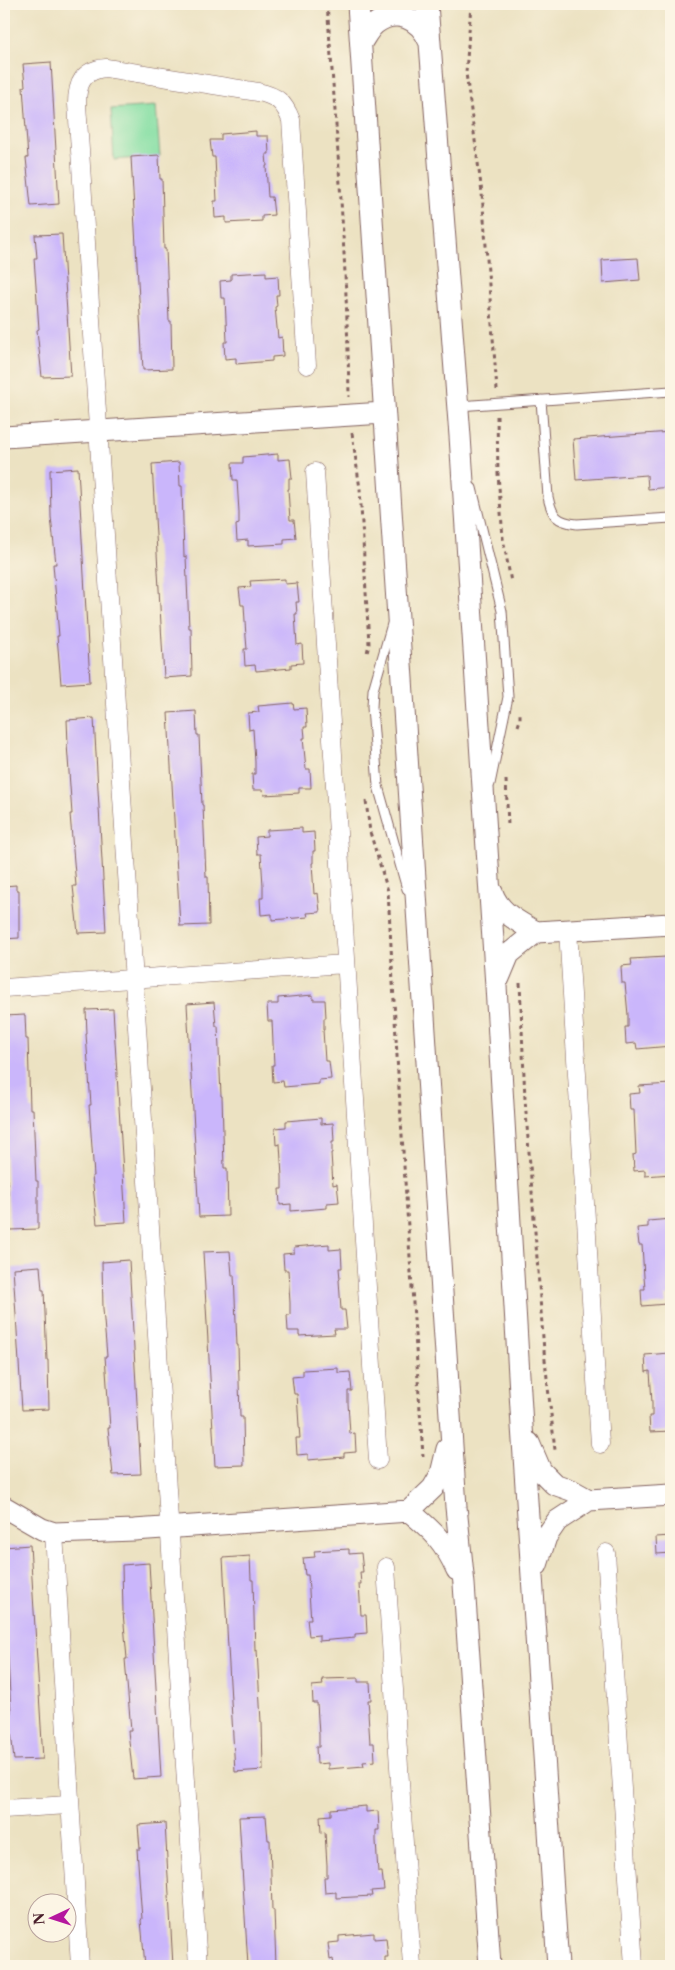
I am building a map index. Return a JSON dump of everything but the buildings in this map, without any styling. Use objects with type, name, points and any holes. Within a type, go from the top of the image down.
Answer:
[{"type":"street","points":[[358,4],[451,1432],[464,1584],[490,1966]]},
{"type":"street","points":[[427,4],[458,406],[558,1966]]},
{"type":"street","points":[[429,41],[431,21],[436,4]]},
{"type":"street","points":[[360,43],[376,24],[386,18],[396,16],[417,22],[425,30],[429,41]]},
{"type":"street","points":[[198,1966],[168,1528],[77,93],[78,85],[84,76],[98,69],[106,68],[258,92],[277,98],[287,109],[291,120],[307,366]]},
{"type":"street","points":[[4,437],[384,413]]},
{"type":"street","points":[[315,472],[378,1460]]},
{"type":"street","points":[[490,887],[495,901],[508,916],[536,932],[671,924]]},
{"type":"street","points":[[568,930],[600,1444]]},
{"type":"street","points":[[496,986],[509,954],[536,932]]},
{"type":"street","points":[[4,988],[346,964]]},
{"type":"street","points":[[522,1426],[541,1471],[554,1484],[571,1490],[589,1500]]},
{"type":"street","points":[[6,1507],[42,1529],[54,1533],[168,1528],[410,1510],[433,1488],[441,1474],[451,1432]]},
{"type":"street","points":[[533,1579],[546,1537],[557,1521],[589,1500],[671,1495]]},
{"type":"street","points":[[410,1510],[435,1532],[448,1549],[464,1584]]},
{"type":"street","points":[[54,1533],[80,1966]]},
{"type":"street","points":[[606,1553],[634,1966]]},
{"type":"street","points":[[386,1567],[412,1966]]},
{"type":"street","points":[[4,1809],[69,1805]]},
{"type":"lane","points":[[458,406],[671,391]]},
{"type":"lane","points":[[541,400],[548,497],[551,510],[557,518],[567,523],[577,524],[671,518]]},
{"type":"lane","points":[[460,436],[502,611],[508,697],[484,811]]},
{"type":"lane","points":[[398,602],[373,690],[372,707],[378,786],[419,930]]},
{"type":"green space","points":[[156,106],[160,156],[114,160],[111,109]]}]
